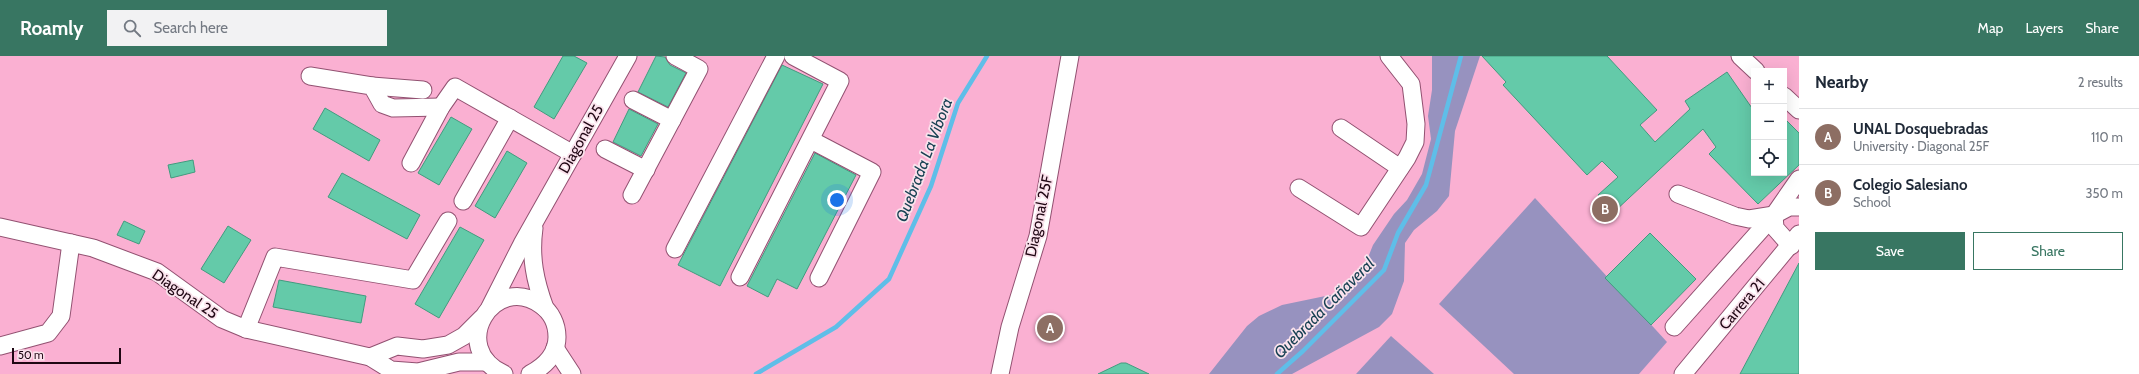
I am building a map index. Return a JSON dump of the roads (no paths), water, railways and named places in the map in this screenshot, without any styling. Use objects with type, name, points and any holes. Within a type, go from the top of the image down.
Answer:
[{"type":"street","name":"Diagonal 25","points":[[370,357],[397,346],[423,349],[448,345],[464,336],[487,312],[534,222],[628,56]]},
{"type":"street","points":[[632,196],[699,69],[675,56]]},
{"type":"street","points":[[675,249],[776,56]]},
{"type":"street","points":[[740,277],[811,140],[840,80],[793,56]]},
{"type":"street","name":"Diagonal 25F","points":[[1000,374],[1010,327],[1038,236],[1070,56]]},
{"type":"street","points":[[1298,188],[1361,227],[1400,168],[1415,142],[1416,124],[1411,84],[1390,56]]},
{"type":"street","points":[[1740,56],[1753,68]]},
{"type":"street","points":[[310,76],[372,86],[423,90]]},
{"type":"street","points":[[372,86],[382,104],[393,108],[441,107]]},
{"type":"street","points":[[411,163],[441,107],[455,87],[573,154]]},
{"type":"street","points":[[1787,99],[1799,110]]},
{"type":"street","points":[[633,100],[672,120]]},
{"type":"street","points":[[463,200],[510,118]]},
{"type":"street","points":[[1341,128],[1400,168]]},
{"type":"street","points":[[811,140],[872,172],[819,278]]},
{"type":"street","points":[[605,149],[646,170]]},
{"type":"street","points":[[1674,327],[1774,214],[1799,179]]},
{"type":"street","points":[[1678,194],[1735,216],[1749,219],[1774,214],[1789,207],[1799,207]]},
{"type":"street","points":[[1774,214],[1775,228],[1795,240]]},
{"type":"street","points":[[246,329],[275,257],[413,280],[448,221]]},
{"type":"street","name":"Diagonal 25","points":[[534,222],[532,244],[533,266],[545,308],[552,316],[556,326],[557,337],[555,348]]},
{"type":"street","name":"Diagonal 25","points":[[0,226],[93,248],[157,272],[222,319],[246,329],[370,357],[391,370],[418,372],[437,370],[459,362],[487,362]]},
{"type":"street","name":"Carrera 21","points":[[1683,374],[1795,240]]},
{"type":"street","points":[[0,346],[48,333],[61,316],[71,243]]},
{"type":"street","points":[[504,374],[487,362],[480,352],[478,328],[487,312],[500,300],[518,297],[536,301],[545,308]]},
{"type":"street","points":[[437,370],[464,336]]},
{"type":"street","points":[[555,348],[571,373]]},
{"type":"street","points":[[530,374],[541,368],[550,359],[555,348]]},
{"type":"waterway","name":"Quebrada La Vibora","points":[[756,374],[836,327],[889,279],[931,186],[958,103],[987,56]]},
{"type":"waterway","name":"Quebrada Cañaveral","points":[[1277,374],[1303,351],[1384,270],[1398,233],[1426,185],[1461,56]]},
{"type":"place","name":"Colegio Salesiano","points":[[1605,209]]},
{"type":"place","name":"UNAL Dosquebradas","points":[[1050,328]]}]
